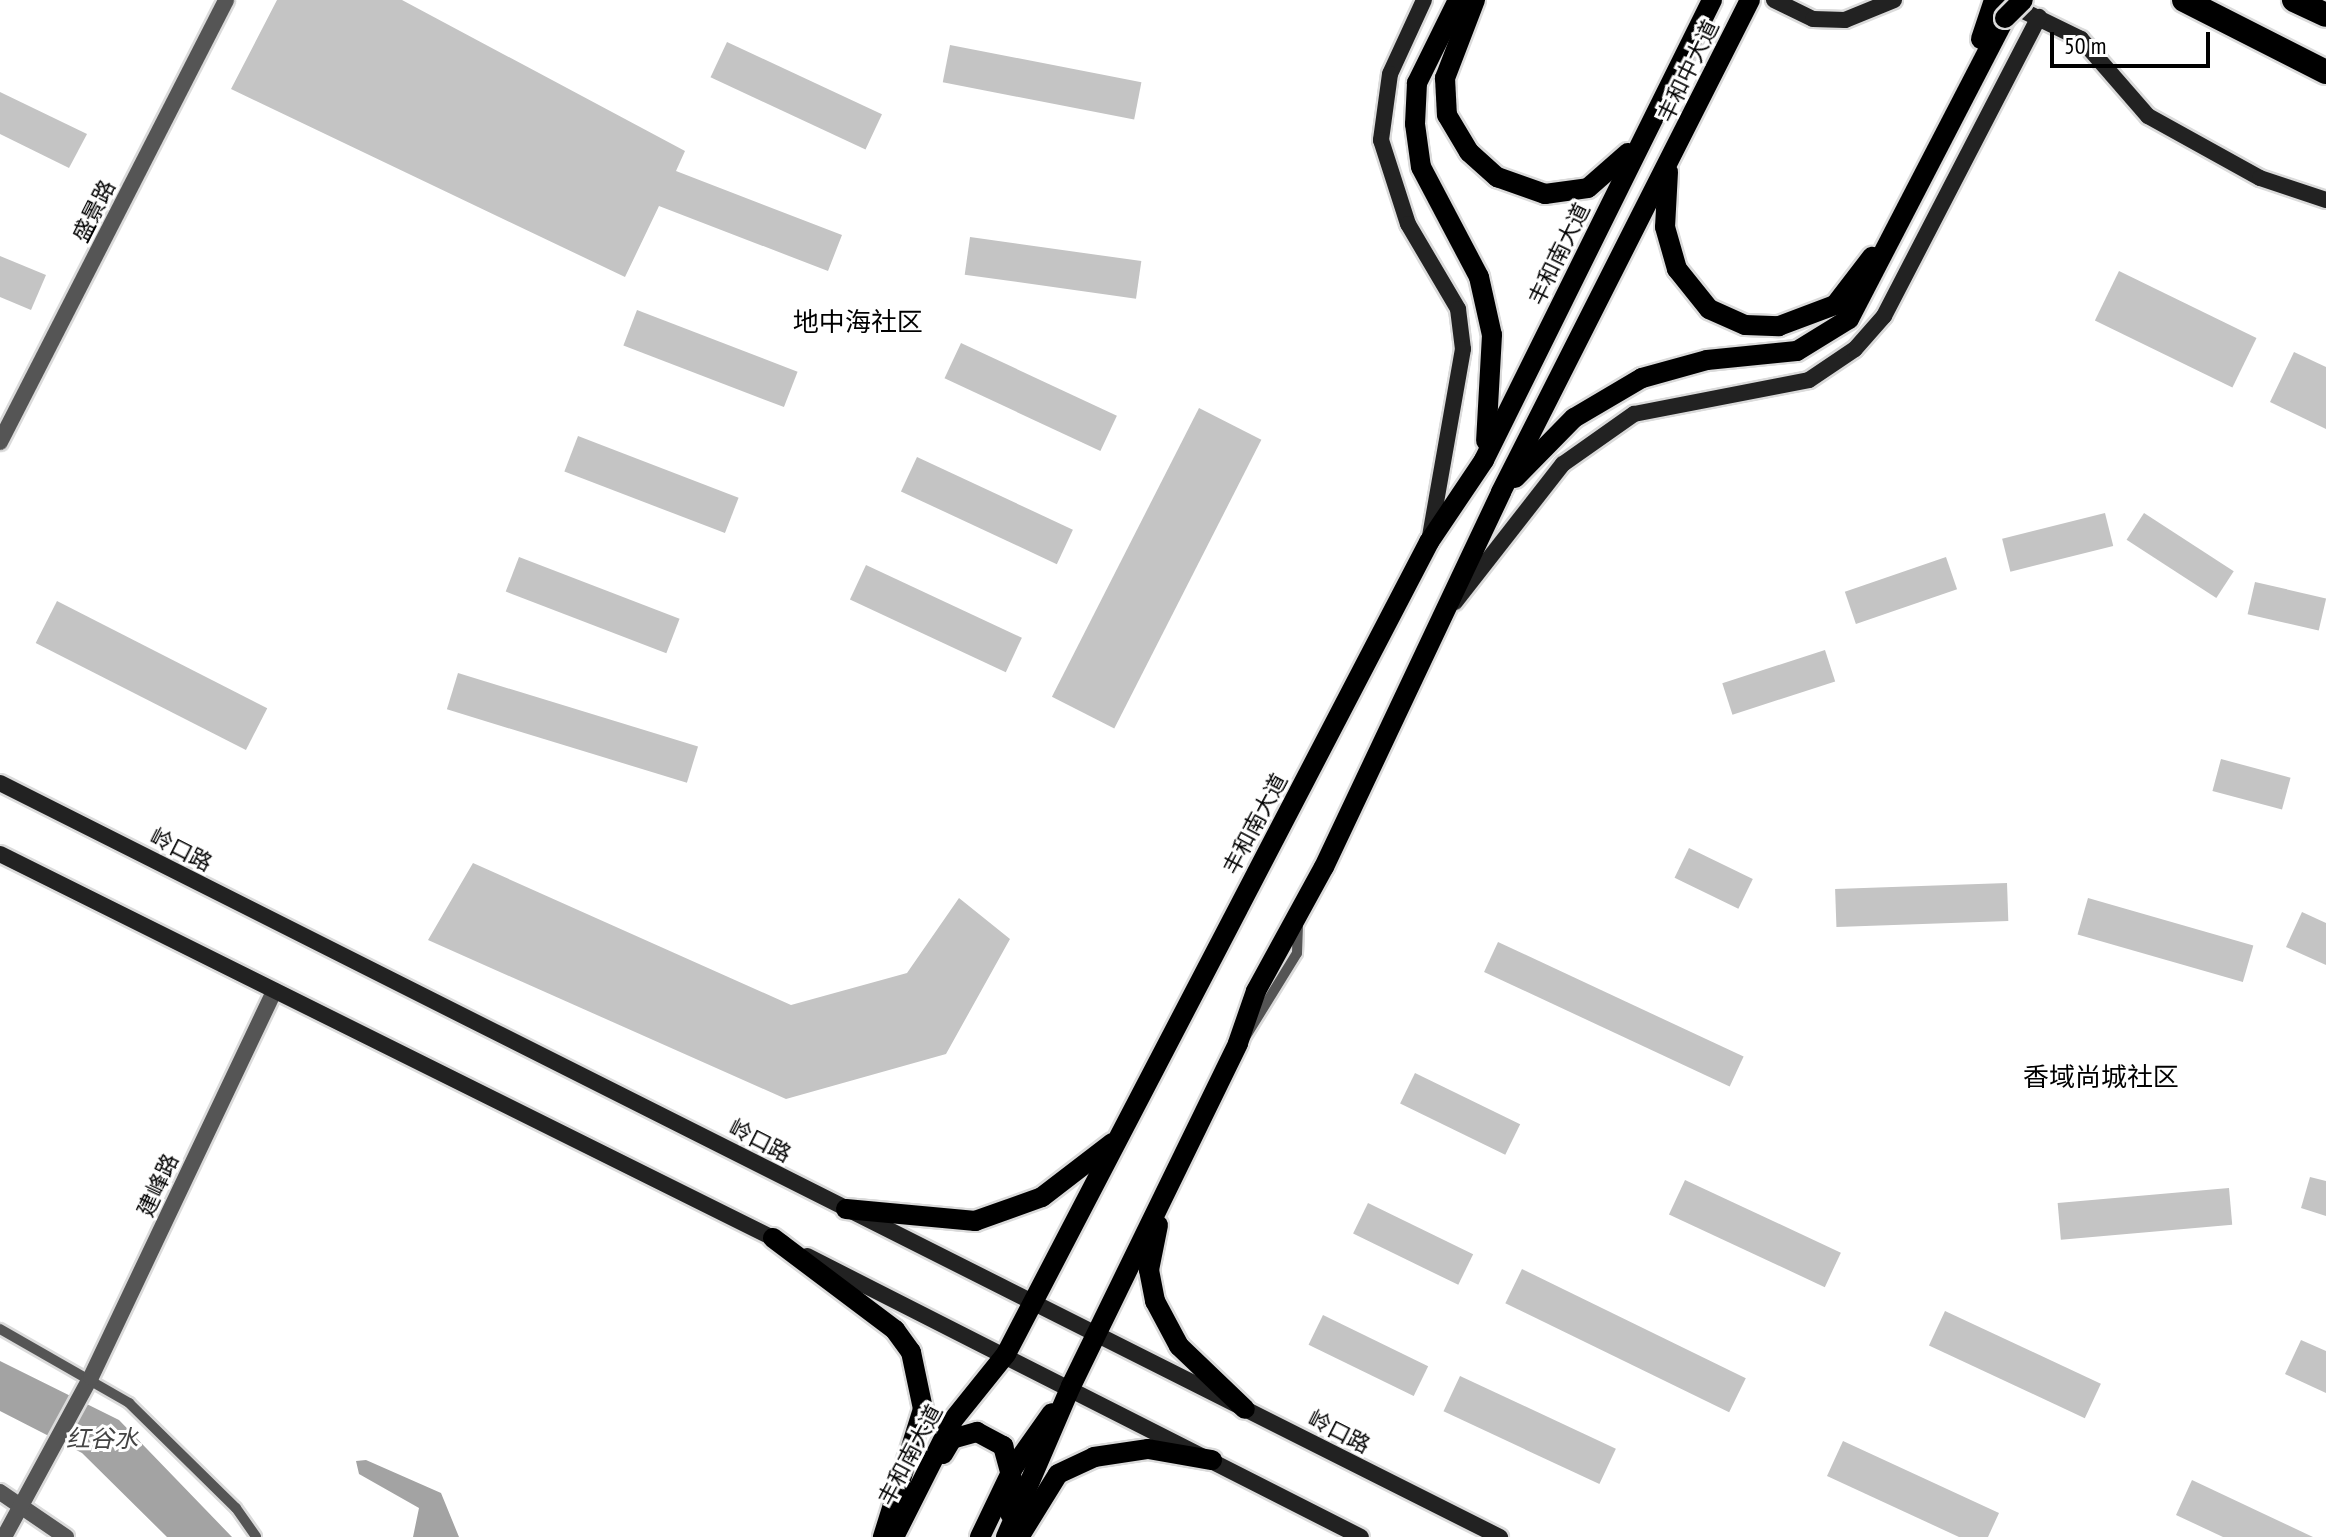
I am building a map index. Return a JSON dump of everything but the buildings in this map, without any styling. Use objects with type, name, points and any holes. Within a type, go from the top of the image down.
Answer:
[{"type":"highway","points":[[2184,0],[2326,72]]},
{"type":"highway","points":[[2294,0],[2326,15]]},
{"type":"main road","points":[[1458,0],[1417,83],[1415,124],[1421,167],[1479,277],[1492,335],[1484,460]]},
{"type":"main road","points":[[1475,0],[1447,68],[1447,115],[1469,152],[1497,177],[1545,194],[1588,188],[1616,170],[1648,128]]},
{"type":"main road","name":"丰和中大道","points":[[1648,128],[1712,0]]},
{"type":"main road","name":"丰和中大道","points":[[1669,164],[1750,0]]},
{"type":"main road","points":[[1669,164],[1665,227],[1673,255],[1709,309],[1745,325],[1813,317],[1835,305],[1868,264],[1998,9],[2023,0]]},
{"type":"main road","points":[[1501,492],[1574,418],[1642,378],[1707,360],[1797,351],[1849,319],[1998,9]]},
{"type":"main road","name":"丰和南大道","points":[[894,1537],[953,1420],[1006,1354],[1429,542],[1484,460],[1648,128]]},
{"type":"main road","points":[[1006,1537],[1071,1386],[1238,1043],[1256,991],[1298,917],[1450,609],[1501,492],[1669,164]]},
{"type":"main road","points":[[846,1209],[975,1221],[1042,1197],[1118,1138]]},
{"type":"main road","points":[[1164,1196],[1149,1270],[1155,1301],[1179,1346],[1245,1409]]},
{"type":"main road","points":[[773,1238],[895,1330],[911,1352],[923,1409],[883,1537]]},
{"type":"main road","points":[[980,1537],[1013,1468],[1071,1386]]},
{"type":"main road","points":[[914,1497],[952,1439],[977,1432],[1003,1446],[1013,1468],[1006,1537]]},
{"type":"main road","points":[[1019,1537],[1058,1474],[1094,1457],[1148,1449],[1212,1460]]},
{"type":"street","name":"盛景路","points":[[0,442],[226,0]]},
{"type":"street","points":[[1424,0],[1390,74],[1381,140],[1408,224],[1458,309],[1463,349],[1429,542]]},
{"type":"street","points":[[1776,1],[1813,19],[1845,20],[1894,0]]},
{"type":"street","points":[[1998,9],[2039,17],[2081,39],[2148,116],[2260,178],[2326,200]]},
{"type":"street","points":[[1450,609],[1563,464],[1634,414],[1809,380],[1855,349],[1884,316],[2039,17]]},
{"type":"street","name":"岭口路","points":[[0,783],[1500,1537]]},
{"type":"street","points":[[0,854],[1071,1386],[1361,1537]]},
{"type":"street","name":"建峰路","points":[[21,1503],[91,1377],[274,991]]},
{"type":"street","points":[[0,1492],[21,1503],[66,1537]]},
{"type":"street","points":[[4,1537],[21,1503]]},
{"type":"lane","points":[[0,1329],[91,1377],[129,1403],[236,1508],[256,1537]]},
{"type":"water","name":"红谷水","points":[[0,1361],[119,1420],[232,1537],[167,1537],[82,1453],[0,1411]]},
{"type":"water","points":[[366,1460],[441,1493],[459,1537],[413,1537],[419,1508],[359,1474],[356,1461]]},
{"type":"district","name":"地中海社区","points":[[858,322]]},
{"type":"district","name":"香域尚城社区","points":[[2101,1077]]}]
